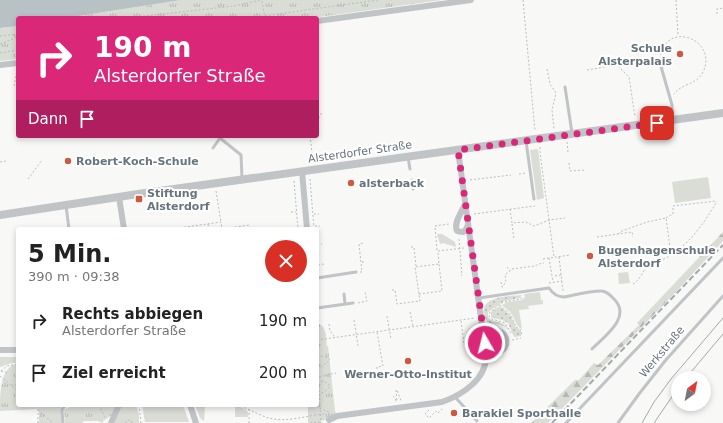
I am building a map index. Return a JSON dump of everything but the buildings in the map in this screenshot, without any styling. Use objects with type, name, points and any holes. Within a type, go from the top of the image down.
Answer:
[{"type":"street","points":[[319,21],[471,0]]},
{"type":"street","points":[[0,65],[16,63]]},
{"type":"street","name":"Alsterdorfer Straße","points":[[0,215],[66,204],[723,113]]},
{"type":"street","points":[[329,420],[338,416],[442,402],[455,397],[466,390],[479,377],[485,366],[486,355],[483,331],[458,150]]},
{"type":"street","points":[[302,172],[307,227]]},
{"type":"street","points":[[119,197],[124,227]]},
{"type":"street","points":[[466,204],[455,227],[460,232],[465,231],[468,224]]},
{"type":"street","points":[[483,331],[500,331],[507,340],[506,346],[499,352],[486,355]]},
{"type":"street","points":[[0,350],[16,350]]},
{"type":"street","points":[[110,423],[118,407]]},
{"type":"street","points":[[191,407],[196,423]]},
{"type":"lane","points":[[660,63],[672,105],[672,121]]},
{"type":"lane","points":[[565,87],[569,135]]},
{"type":"lane","points":[[213,148],[220,138]]},
{"type":"lane","points":[[222,138],[241,155],[242,180]]},
{"type":"lane","points":[[526,141],[534,199]]},
{"type":"lane","points":[[408,157],[410,169]]},
{"type":"lane","points":[[412,180],[413,189]]},
{"type":"lane","points":[[66,204],[69,227]]},
{"type":"lane","points":[[566,423],[723,258]]},
{"type":"lane","points":[[319,278],[356,272]]},
{"type":"lane","points":[[478,298],[549,288],[555,295],[564,297],[603,291],[609,294],[619,305],[621,313],[618,321],[592,349]]},
{"type":"lane","points":[[344,294],[345,304]]},
{"type":"lane","name":"Werkstraße","points":[[618,423],[665,361],[723,296]]},
{"type":"lane","points":[[319,308],[353,303]]},
{"type":"lane","points":[[455,397],[477,421]]},
{"type":"lane","points":[[63,423],[62,410],[64,407]]},
{"type":"path","points":[[145,16],[234,6],[261,0],[265,16]]},
{"type":"path","points":[[272,16],[378,0]]},
{"type":"path","points":[[523,0],[535,132]]},
{"type":"path","points":[[676,0],[678,36]]},
{"type":"path","points":[[717,14],[717,8],[723,8]]},
{"type":"path","points":[[0,36],[16,34]]},
{"type":"path","points":[[660,63],[660,53],[663,47],[667,41],[678,36],[684,36],[697,42],[702,47],[707,63],[703,72],[698,80],[678,89],[673,95]]},
{"type":"path","points":[[0,44],[16,38]]},
{"type":"path","points":[[0,53],[16,50]]},
{"type":"path","points":[[587,70],[617,65],[629,77],[635,117]]},
{"type":"path","points":[[547,69],[550,84],[556,93],[552,110],[555,137]]},
{"type":"path","points":[[14,86],[16,76]]},
{"type":"path","points":[[319,118],[322,112]]},
{"type":"path","points":[[568,152],[569,135]]},
{"type":"path","points":[[310,138],[314,170]]},
{"type":"path","points":[[540,147],[554,257]]},
{"type":"path","points":[[28,179],[42,160]]},
{"type":"path","points":[[0,162],[6,161]]},
{"type":"path","points":[[569,163],[570,171],[584,170]]},
{"type":"path","points":[[519,174],[530,172]]},
{"type":"path","points":[[462,181],[511,175]]},
{"type":"path","points":[[310,178],[314,226],[320,226]]},
{"type":"path","points":[[294,180],[298,227]]},
{"type":"path","points":[[216,192],[222,227]]},
{"type":"path","points":[[618,234],[647,222],[666,218],[673,214],[673,206],[717,201],[705,222],[695,234],[671,256],[650,265],[638,281],[633,284]]},
{"type":"path","points":[[477,213],[535,206]]},
{"type":"path","points":[[510,209],[514,240]]},
{"type":"path","points":[[291,212],[297,212]]},
{"type":"path","points":[[313,214],[319,214]]},
{"type":"path","points":[[512,223],[526,222],[534,226],[549,220],[565,218]]},
{"type":"path","points":[[666,218],[671,256]]},
{"type":"path","points":[[188,227],[221,222]]},
{"type":"path","points":[[419,294],[442,291],[435,226],[456,223]]},
{"type":"path","points":[[236,227],[249,225],[250,227]]},
{"type":"path","points":[[460,232],[459,248],[461,275]]},
{"type":"path","points":[[597,237],[632,232],[633,237]]},
{"type":"path","points":[[356,272],[362,272],[359,244],[362,243]]},
{"type":"path","points":[[392,290],[395,290],[397,304],[420,301],[415,267],[414,246],[411,247]]},
{"type":"path","points":[[438,251],[472,247]]},
{"type":"path","points":[[543,259],[570,255]]},
{"type":"path","points":[[559,257],[564,297]]},
{"type":"path","points":[[549,258],[553,282]]},
{"type":"path","points":[[361,262],[366,262]]},
{"type":"path","points":[[501,282],[502,287],[504,287],[506,280],[505,275],[512,269],[535,266],[544,263]]},
{"type":"path","points":[[319,265],[324,264]]},
{"type":"path","points":[[416,267],[439,264]]},
{"type":"path","points":[[507,267],[510,271]]},
{"type":"path","points":[[555,276],[561,275]]},
{"type":"path","points":[[549,283],[562,281]]},
{"type":"path","points":[[353,303],[367,302],[365,292]]},
{"type":"path","points":[[512,335],[505,323],[492,319],[489,316],[491,311],[506,301],[522,298],[524,296],[523,292]]},
{"type":"path","points":[[500,305],[511,315],[516,327],[521,330],[522,336]]},
{"type":"path","points":[[410,312],[413,327]]},
{"type":"path","points":[[387,316],[391,339]]},
{"type":"path","points":[[319,340],[481,317]]},
{"type":"path","points":[[354,320],[358,346]]},
{"type":"path","points":[[461,320],[464,344]]},
{"type":"path","points":[[329,324],[330,331],[335,338]]},
{"type":"path","points":[[377,332],[383,366],[377,367],[377,369]]},
{"type":"path","points":[[507,340],[522,338]]},
{"type":"path","points":[[319,356],[330,360],[319,369]]},
{"type":"path","points":[[0,371],[7,366],[16,364]]},
{"type":"path","points":[[0,371],[8,374]]},
{"type":"path","points":[[319,377],[336,373]]},
{"type":"path","points":[[0,376],[9,382],[10,385],[16,390]]},
{"type":"path","points":[[319,381],[327,383],[330,386],[320,394]]},
{"type":"path","points":[[10,385],[16,385]]},
{"type":"path","points":[[310,423],[321,422],[319,388]]},
{"type":"path","points":[[393,401],[393,396],[396,401],[398,401],[397,390],[398,396],[404,407]]},
{"type":"path","points":[[432,403],[433,407],[425,414],[429,418],[436,411],[438,413],[443,409]]},
{"type":"path","points":[[101,407],[110,423]]},
{"type":"path","points":[[139,407],[141,423]]},
{"type":"path","points":[[243,407],[268,418],[279,420],[332,413],[320,408]]},
{"type":"path","points":[[249,409],[249,423]]},
{"type":"path","points":[[38,410],[38,423]]},
{"type":"path","points":[[38,410],[53,423]]},
{"type":"path","points":[[125,423],[129,420],[132,423]]},
{"type":"green space","points":[[181,0],[442,0],[319,17],[79,16]]},
{"type":"green space","points":[[16,26],[16,59],[0,61],[0,28]]},
{"type":"green space","points":[[538,149],[544,198],[537,200],[530,150]]},
{"type":"green space","points":[[708,177],[711,198],[675,203],[672,182]]},
{"type":"green space","points":[[723,232],[723,241],[673,295],[548,423],[531,423],[575,380],[579,380],[594,363],[598,365],[639,325],[637,323]]},
{"type":"green space","points":[[437,234],[442,234],[455,242],[456,247],[443,243],[440,244]]},
{"type":"green space","points":[[628,272],[630,283],[619,284],[618,273]]},
{"type":"green space","points":[[540,292],[543,304],[528,306],[529,309],[519,310],[522,329],[520,328],[510,312],[502,305],[507,302],[522,300],[525,297],[524,294]]},
{"type":"green space","points":[[522,295],[520,298],[504,301],[488,312],[489,319],[503,324],[509,330],[501,325],[491,323],[486,320],[484,308],[491,300]]},
{"type":"green space","points":[[500,306],[510,315],[516,327],[521,331],[521,336],[514,337],[508,323],[491,317],[491,312]]},
{"type":"green space","points":[[319,324],[324,329],[328,346],[335,411],[337,416],[321,421],[321,423],[308,423],[308,407],[319,407]]},
{"type":"green space","points":[[496,333],[502,335],[504,341],[502,347],[496,349],[490,347],[488,341],[490,335]]},
{"type":"green space","points":[[0,357],[16,357],[16,363],[0,367]]},
{"type":"green space","points":[[16,365],[16,407],[61,407],[62,423],[39,423],[39,409],[0,411],[3,378],[9,368]]},
{"type":"green space","points":[[70,407],[115,407],[112,415],[103,421],[103,423],[98,421],[84,421],[82,423],[65,423],[65,409]]},
{"type":"green space","points":[[121,407],[137,407],[139,423],[114,423]]},
{"type":"green space","points":[[142,407],[184,407],[189,422],[145,422]]},
{"type":"green space","points":[[196,407],[205,407],[204,421],[200,418]]},
{"type":"green space","points":[[235,407],[239,407],[248,412],[248,417],[235,417]]},
{"type":"shaded area","points":[[0,0],[181,0],[79,16],[16,16],[16,26],[0,28]]},
{"type":"tram line","points":[[642,423],[654,402],[671,379],[723,318]]},
{"type":"tram line","points":[[692,371],[723,334]]},
{"type":"tram line","points":[[654,423],[671,398]]},
{"type":"railway","points":[[552,423],[723,245]]},
{"type":"place","name":"Schule Alsterpalais","points":[[680,54]]},
{"type":"place","name":"Robert-Koch-Schule","points":[[68,161]]},
{"type":"place","name":"alsterback","points":[[351,183]]},
{"type":"place","name":"Stiftung Alsterdorf","points":[[139,199]]},
{"type":"place","name":"Bugenhagenschule Alsterdorf","points":[[590,256]]},
{"type":"place","name":"Werner-Otto-Institut","points":[[408,361]]},
{"type":"place","name":"Barakiel Sporthalle","points":[[454,413]]},
{"type":"route","points":[[485,343],[458,150],[657,123]]}]
